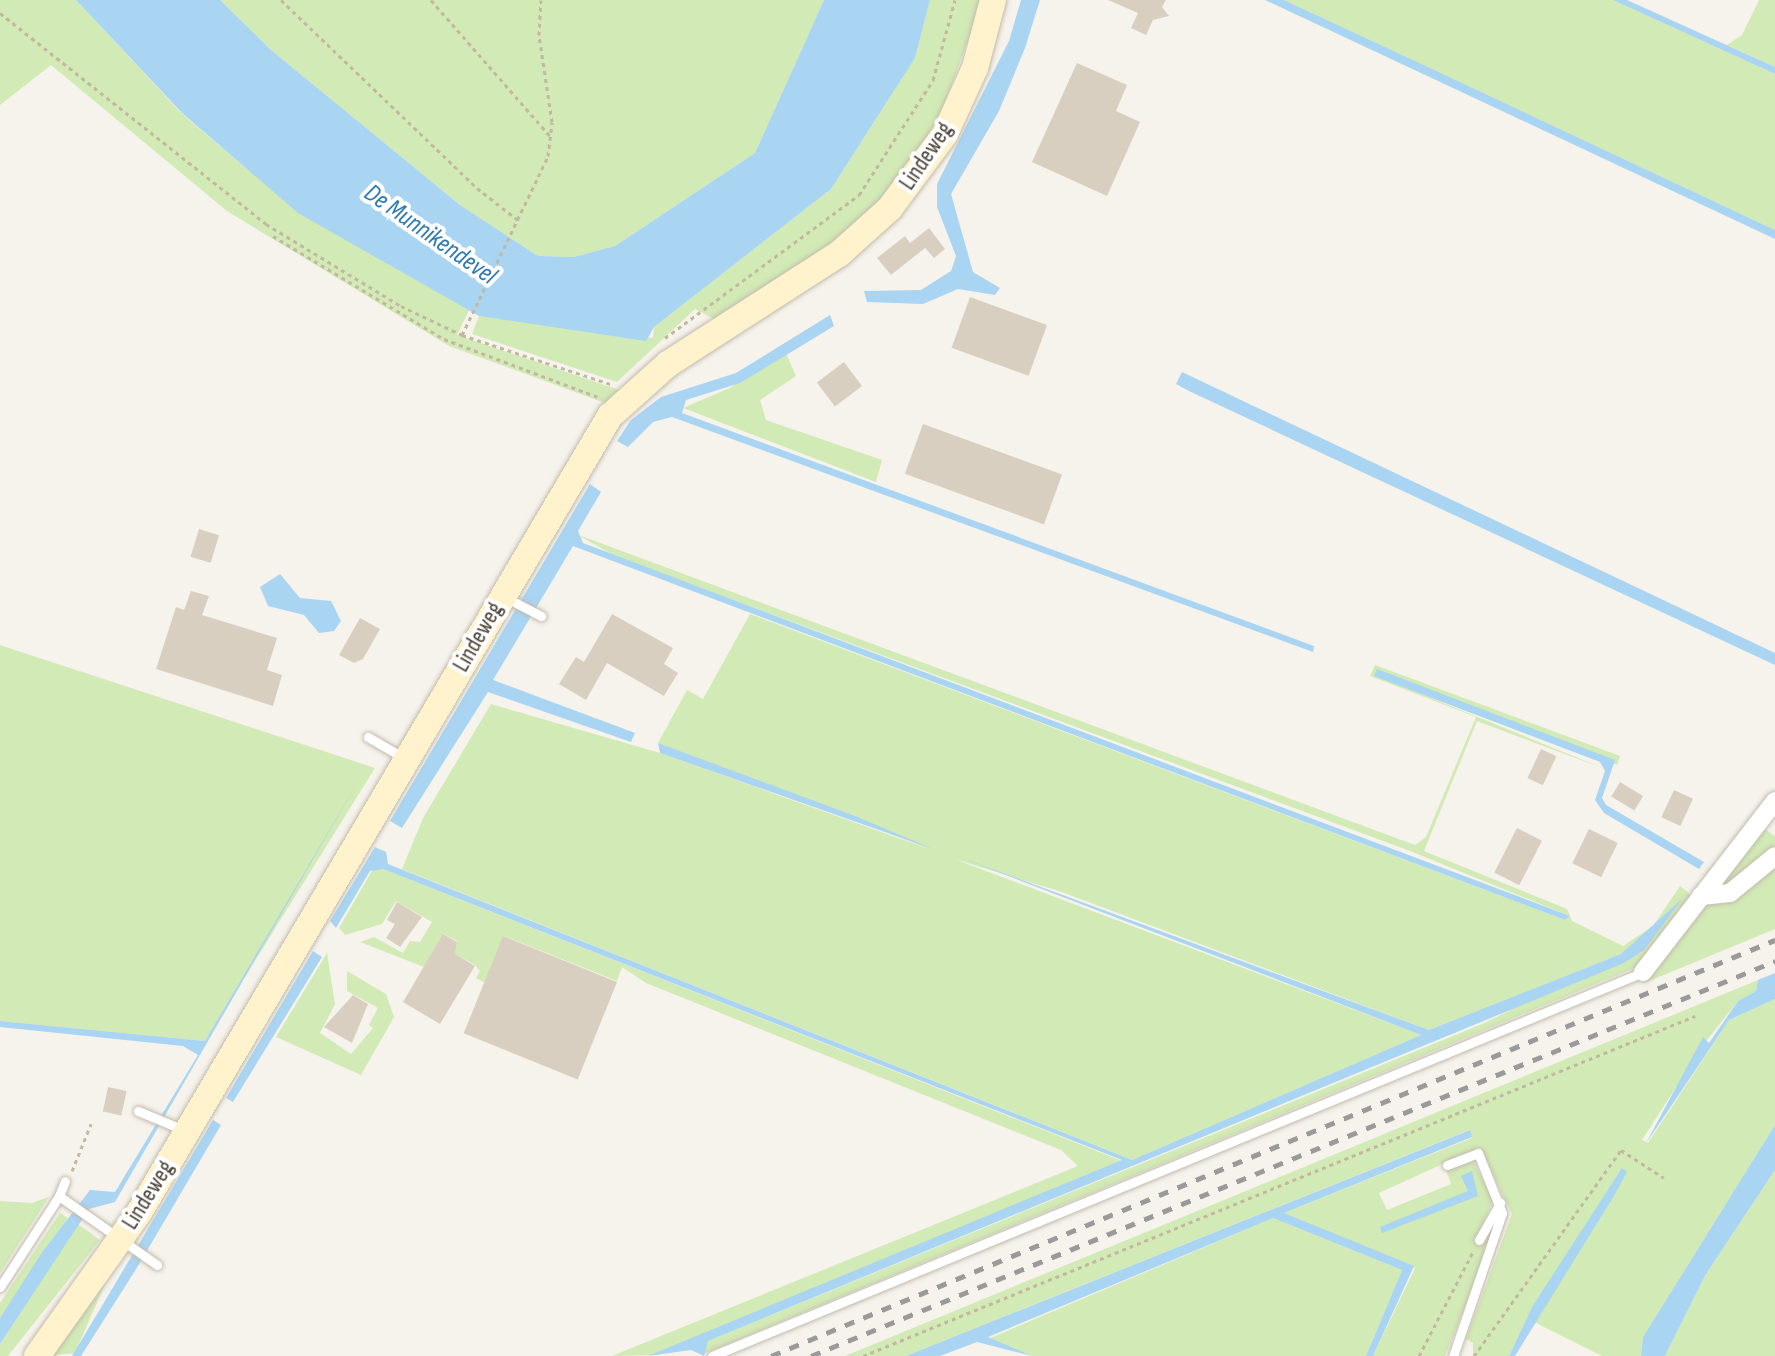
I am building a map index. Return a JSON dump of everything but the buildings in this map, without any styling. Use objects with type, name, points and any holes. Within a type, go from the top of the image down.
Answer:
[{"type":"main road","name":"Lindeweg","points":[[37,1356],[128,1243],[181,1129],[406,759],[510,600],[616,398],[830,261],[890,208],[945,134],[975,68],[993,0]]},
{"type":"street","points":[[1643,972],[1775,801]]},
{"type":"street","points":[[1701,896],[1730,893],[1775,856]]},
{"type":"lane","points":[[510,600],[538,615]]},
{"type":"lane","points":[[368,737],[406,759]]},
{"type":"lane","points":[[713,1355],[1643,972]]},
{"type":"lane","points":[[138,1111],[181,1129]]},
{"type":"lane","points":[[1447,1165],[1478,1153],[1500,1203],[1500,1226],[1453,1356]]},
{"type":"lane","points":[[0,1287],[59,1196],[65,1181]]},
{"type":"lane","points":[[59,1196],[154,1262]]},
{"type":"lane","points":[[1479,1240],[1500,1203]]},
{"type":"path","points":[[281,0],[519,224]]},
{"type":"path","points":[[431,0],[551,137]]},
{"type":"path","points":[[462,335],[543,175],[551,137],[539,35],[541,0]]},
{"type":"path","points":[[689,331],[666,345],[674,328],[859,195],[933,80],[955,0]]},
{"type":"path","points":[[0,13],[266,224],[401,306],[462,335],[616,398]]},
{"type":"path","points":[[273,236],[444,339],[590,392],[616,398]]},
{"type":"path","points":[[863,1356],[1695,1016]]},
{"type":"path","points":[[65,1181],[91,1124]]},
{"type":"path","points":[[1474,1356],[1621,1150],[1664,1178]]},
{"type":"path","points":[[1419,1356],[1479,1240]]},
{"type":"green space","points":[[0,0],[76,0],[182,114],[298,212],[469,310],[457,335],[619,390],[605,403],[449,346],[227,211],[51,65],[0,105]]},
{"type":"green space","points":[[220,0],[824,0],[755,153],[615,246],[574,257],[538,256],[460,205],[271,50]]},
{"type":"green space","points":[[930,0],[983,0],[936,127],[865,222],[716,320],[695,309],[617,382],[472,334],[479,316],[653,338],[654,327],[831,189],[915,58]]},
{"type":"green space","points":[[1284,0],[1613,0],[1775,74],[1775,230]]},
{"type":"green space","points":[[1759,0],[1775,0],[1775,67],[1727,45],[1742,35]]},
{"type":"green space","points":[[785,351],[796,376],[760,400],[766,420],[882,460],[876,482],[683,408],[730,388]]},
{"type":"green space","points":[[576,534],[1415,845],[1426,837],[1476,717],[1370,676],[1375,665],[1620,756],[1617,765],[1375,675],[1605,769],[1477,721],[1424,851],[1567,909],[1570,916],[1410,851],[615,556]]},
{"type":"green space","points":[[750,614],[1565,920],[1570,916],[1572,921],[1623,946],[1653,926],[1680,886],[1691,895],[1639,966],[703,1354],[708,1341],[1482,1024],[1649,943],[1683,898],[1656,929],[1621,954],[1429,1030],[1059,891],[954,859],[1421,1035],[1132,1160],[402,869],[423,818],[491,704],[660,753],[932,850],[658,743],[687,690],[703,699]]},
{"type":"green space","points":[[0,645],[375,768],[205,1041],[0,1021]]},
{"type":"green space","points":[[1763,828],[1775,836],[1775,851],[1733,884],[1716,887]]},
{"type":"green space","points":[[1775,862],[1775,929],[1642,984],[1703,905],[1729,901]]},
{"type":"green space","points":[[374,867],[1122,1161],[652,1355],[612,1356],[1078,1166],[1061,1150],[646,983],[622,967],[617,981],[504,936],[485,983],[476,978],[480,971],[475,965],[455,954],[457,941],[444,934],[424,967],[360,942],[374,937],[403,953],[410,941],[420,942],[432,922],[396,901],[382,924],[345,935],[339,928]]},
{"type":"green space","points":[[327,953],[335,1004],[320,1033],[351,1054],[373,1028],[369,1025],[378,1008],[347,991],[347,971],[386,994],[394,1017],[361,1075],[276,1037]]},
{"type":"green space","points":[[1758,980],[1756,991],[1738,1001],[1703,1045],[1642,1140],[1648,1143],[1729,1020],[1775,999],[1775,1125],[1643,1337],[1641,1356],[1602,1356],[1532,1321],[1627,1172],[1532,1307],[1509,1356],[1473,1356],[1473,1343],[1466,1339],[1512,1214],[1480,1147],[1379,1193],[1387,1210],[1451,1184],[1446,1170],[1473,1161],[1493,1200],[1477,1239],[1496,1213],[1490,1245],[1445,1356],[1373,1356],[1415,1268],[1284,1213],[1472,1138],[1469,1130],[906,1356],[845,1356]]},
{"type":"green space","points":[[1775,1170],[1775,1356],[1665,1356],[1706,1274]]},
{"type":"green space","points":[[49,1197],[0,1273],[0,1201],[32,1203]]},
{"type":"green space","points":[[60,1213],[68,1218],[0,1318],[0,1303]]},
{"type":"green space","points":[[1273,1218],[1402,1270],[1366,1356],[1032,1356],[988,1339]]},
{"type":"green space","points":[[78,1224],[100,1240],[8,1356],[0,1356],[0,1344]]},
{"type":"green space","points":[[114,1263],[75,1353],[48,1356]]},
{"type":"water","name":"De Munnikendevel","points":[[76,0],[220,0],[271,50],[460,205],[538,256],[574,257],[615,246],[755,153],[824,0],[930,0],[915,58],[831,189],[654,327],[646,341],[479,316],[298,213],[182,113]]},
{"type":"water","points":[[1021,0],[1040,0],[1025,48],[999,111],[951,194],[973,272],[1000,288],[995,295],[958,289],[923,304],[867,302],[864,291],[921,290],[951,271],[956,256],[937,207],[937,184],[1009,41]]},
{"type":"water","points":[[1265,0],[1284,0],[1415,61],[1775,230],[1775,239]]},
{"type":"water","points":[[1613,0],[1627,0],[1775,67],[1775,74]]},
{"type":"water","points":[[830,315],[834,326],[740,383],[686,400],[682,413],[1314,646],[1313,652],[672,417],[653,422],[628,447],[617,441],[631,420],[661,397],[736,373]]},
{"type":"water","points":[[1182,372],[1775,653],[1775,665],[1191,392],[1176,384]]},
{"type":"water","points":[[590,484],[601,492],[578,531],[583,543],[1570,916],[1565,920],[573,546],[493,680],[635,733],[631,742],[488,692],[402,828],[390,821]]},
{"type":"water","points":[[280,574],[300,598],[331,601],[341,621],[334,631],[319,633],[304,615],[268,606],[260,587]]},
{"type":"water","points":[[1377,669],[1615,760],[1602,798],[1606,805],[1704,862],[1699,869],[1604,813],[1595,800],[1605,771],[1600,762],[1374,676]]},
{"type":"water","points":[[658,743],[855,816],[933,849],[660,753]]},
{"type":"water","points":[[360,778],[115,1202],[89,1209],[0,1344],[0,1318],[43,1251],[90,1190],[115,1192],[198,1055],[183,1046],[0,1027],[0,1021],[205,1041]]},
{"type":"water","points":[[375,847],[386,852],[388,864],[1132,1160],[1421,1035],[954,855],[1429,1030],[1621,954],[1683,898],[1644,950],[1624,963],[708,1341],[704,1356],[691,1350],[648,1356],[1122,1160],[383,869],[370,871],[336,928],[330,921]]},
{"type":"water","points":[[313,951],[322,957],[233,1102],[226,1098]]},
{"type":"water","points":[[1775,973],[1775,999],[1729,1020],[1645,1145],[1703,1037],[1709,1043],[1738,1001],[1756,991],[1758,980]]},
{"type":"water","points":[[213,1120],[221,1125],[138,1266],[81,1356],[72,1356]]},
{"type":"water","points":[[1775,1125],[1775,1170],[1706,1274],[1665,1356],[1641,1356],[1643,1337]]},
{"type":"water","points":[[1470,1130],[1472,1137],[1284,1213],[1414,1266],[1373,1356],[1366,1356],[1402,1270],[1273,1218],[988,1337],[1032,1356],[977,1342],[940,1356],[906,1356]]},
{"type":"water","points":[[1622,1168],[1627,1172],[1612,1199],[1515,1356],[1509,1356],[1532,1307]]},
{"type":"water","points":[[1472,1171],[1478,1196],[1382,1233],[1380,1227],[1468,1191],[1461,1176]]},
{"type":"railway","points":[[771,1356],[1775,940]]},
{"type":"railway","points":[[811,1356],[1775,961]]}]
